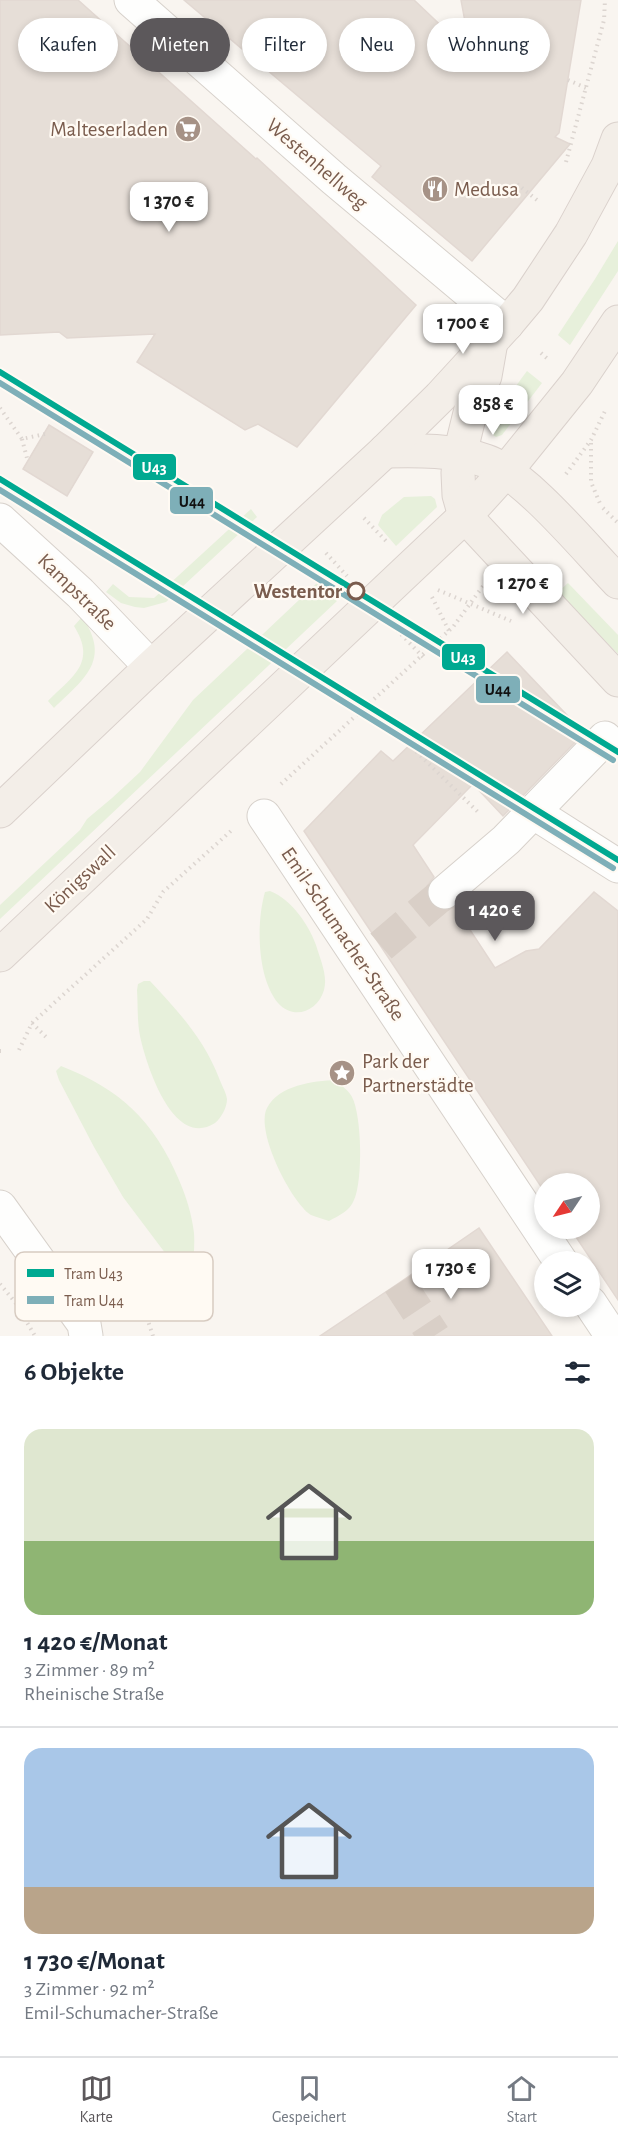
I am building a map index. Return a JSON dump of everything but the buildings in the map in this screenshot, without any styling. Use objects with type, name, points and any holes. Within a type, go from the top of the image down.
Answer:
[{"type":"main road","points":[[0,812],[151,667],[385,450],[440,396],[499,332],[528,299],[555,260],[595,191],[618,139]]},
{"type":"main road","points":[[465,516],[506,471],[577,384],[618,322]]},
{"type":"main road","points":[[499,332],[486,376],[473,401],[460,454],[459,495],[465,516],[618,680]]},
{"type":"main road","points":[[385,450],[460,454],[487,461],[506,471],[544,504],[618,582]]},
{"type":"main road","name":"Königswall","points":[[0,955],[465,516]]},
{"type":"street","name":"Westenhellweg","points":[[130,0],[334,179],[499,332]]},
{"type":"street","name":"Kampstraße","points":[[0,520],[80,593],[151,667]]},
{"type":"street","points":[[445,892],[506,840],[533,812],[559,772],[605,738]]},
{"type":"street","name":"Emil-Schumacher-Straße","points":[[260,810],[371,954],[519,1198],[554,1251]]},
{"type":"street","points":[[533,812],[618,866]]},
{"type":"street","points":[[0,1207],[32,1252]]},
{"type":"street","points":[[599,1317],[612,1336]]},
{"type":"street","points":[[82,1321],[86,1336]]},
{"type":"path","points":[[565,165],[604,20],[605,0]]},
{"type":"path","points":[[568,80],[586,88]]},
{"type":"path","points":[[517,184],[537,200]]},
{"type":"path","points":[[0,408],[22,439],[28,462]]},
{"type":"path","points":[[544,504],[591,440],[606,408]]},
{"type":"path","points":[[22,439],[45,434]]},
{"type":"path","points":[[591,440],[591,482],[601,506]]},
{"type":"path","points":[[19,1050],[32,1023],[147,919],[163,892],[260,810],[449,631],[504,559]]},
{"type":"path","points":[[332,561],[348,576]]},
{"type":"path","points":[[437,590],[470,604]]},
{"type":"path","points":[[382,718],[506,840]]},
{"type":"path","points":[[32,1023],[47,1038]]},
{"type":"path","points":[[0,1284],[15,1302]]},
{"type":"path","points":[[26,1321],[35,1336]]},
{"type":"path","points":[[148,1321],[153,1336]]},
{"type":"green space","points":[[618,241],[618,271],[570,345],[558,335]]},
{"type":"green space","points":[[527,371],[542,383],[502,435],[496,437],[493,435],[503,409]]},
{"type":"green space","points":[[431,496],[435,499],[437,507],[396,546],[378,525],[382,515],[404,497]]},
{"type":"green space","points":[[251,509],[257,517],[166,602],[144,608],[135,607],[121,603],[106,592],[113,584],[129,597],[154,598]]},
{"type":"green space","points":[[318,582],[337,601],[0,919],[0,905],[80,830],[87,819],[140,772],[193,700]]},
{"type":"green space","points":[[568,583],[618,635],[618,654],[558,592]]},
{"type":"green space","points":[[82,617],[91,632],[94,657],[84,678],[54,708],[48,701],[73,676],[82,659],[81,639],[74,626]]},
{"type":"green space","points":[[270,891],[292,906],[304,921],[313,937],[323,967],[324,990],[317,1003],[305,1011],[291,1012],[284,1008],[271,992],[266,979],[260,950],[260,919],[265,892]]},
{"type":"green space","points":[[150,981],[180,1015],[198,1038],[213,1064],[227,1099],[223,1112],[215,1123],[200,1128],[186,1125],[174,1115],[155,1083],[143,1049],[138,1025],[137,990],[138,984]]},
{"type":"green space","points":[[61,1066],[101,1085],[133,1110],[146,1124],[169,1159],[179,1180],[193,1226],[194,1252],[164,1252],[123,1197],[94,1147],[56,1071]]},
{"type":"green space","points":[[336,1080],[351,1095],[355,1106],[358,1118],[360,1164],[357,1191],[352,1204],[343,1213],[329,1221],[311,1215],[294,1196],[270,1149],[265,1119],[267,1108],[272,1100],[288,1089],[307,1083]]},
{"type":"tunnel","points":[[381,946],[445,892]]},
{"type":"tunnel","points":[[399,1283],[434,1336]]},
{"type":"tram line","name":"U43","points":[[0,372],[618,752]]},
{"type":"tram line","name":"U44","points":[[0,383],[613,760]]},
{"type":"tram line","name":"U43","points":[[0,479],[618,860]]},
{"type":"tram line","name":"U44","points":[[0,490],[613,868]]},
{"type":"place","name":"Malteserladen","points":[[188,129]]},
{"type":"place","name":"Medusa","points":[[435,189]]},
{"type":"place","name":"Westentor","points":[[356,591]]},
{"type":"place","name":"Park der Partnerstädte","points":[[342,1073]]}]
